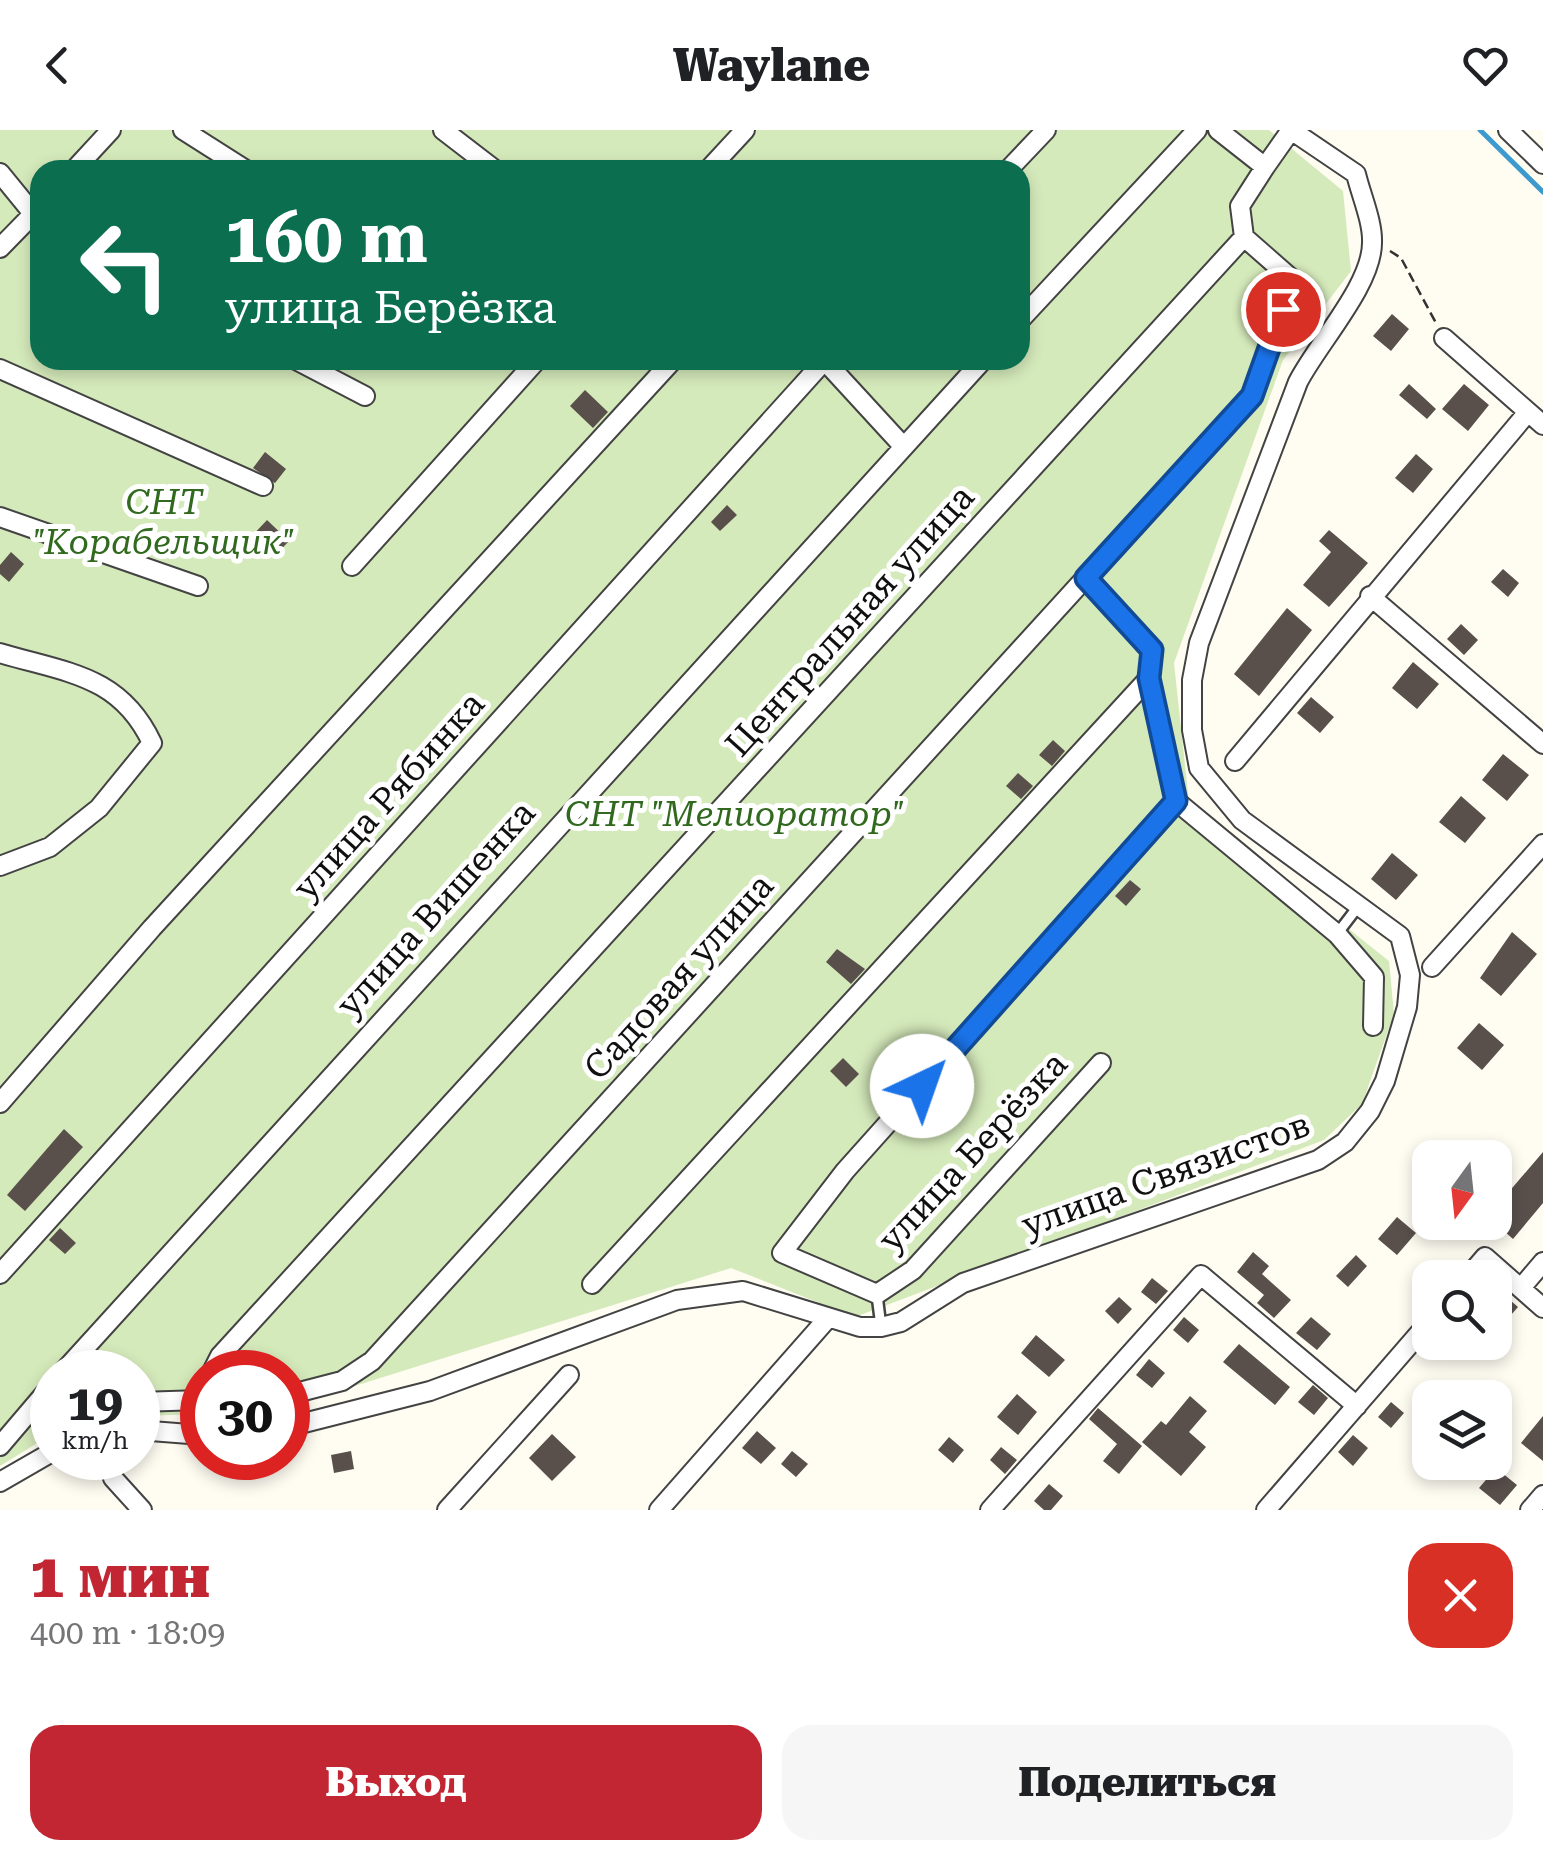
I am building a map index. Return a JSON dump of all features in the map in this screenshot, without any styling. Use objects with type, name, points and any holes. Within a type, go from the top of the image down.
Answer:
[{"type":"street","points":[[83,160],[111,130]]},
{"type":"street","points":[[183,130],[230,160]]},
{"type":"street","points":[[443,130],[482,160]]},
{"type":"street","points":[[717,160],[745,130]]},
{"type":"street","points":[[1018,160],[1046,130]]},
{"type":"street","points":[[1030,309],[1197,130]]},
{"type":"street","points":[[1218,130],[1265,168]]},
{"type":"street","points":[[1244,237],[1240,206],[1291,130],[1322,137],[1356,174],[1372,241]]},
{"type":"street","points":[[1508,130],[1543,164]]},
{"type":"street","points":[[0,173],[30,206]]},
{"type":"street","points":[[0,248],[30,220]]},
{"type":"street","name":"Садовая улица","points":[[310,1389],[342,1381],[372,1361],[1252,396],[1293,280],[1244,237]]},
{"type":"street","name":"Центральная улица","points":[[225,1350],[1244,237]]},
{"type":"street","name":"улица Связистов","points":[[881,1327],[901,1322],[963,1283],[1318,1160],[1345,1142],[1370,1112],[1408,1006],[1410,975],[1400,936],[1242,820],[1199,768],[1192,730],[1192,680],[1201,635],[1298,382],[1318,344],[1368,271],[1372,241]]},
{"type":"street","points":[[1444,338],[1543,424]]},
{"type":"street","points":[[0,369],[264,486]]},
{"type":"street","points":[[315,370],[365,396]]},
{"type":"street","points":[[352,566],[528,370]]},
{"type":"street","points":[[0,1103],[152,928],[664,370]]},
{"type":"street","name":"улица Рябинка","points":[[0,1274],[815,370]]},
{"type":"street","points":[[833,370],[903,446]]},
{"type":"street","name":"улица Вишенка","points":[[83,1350],[974,370]]},
{"type":"street","points":[[1235,761],[1528,412]]},
{"type":"street","points":[[0,517],[198,586]]},
{"type":"street","points":[[1086,578],[1152,650],[1149,678],[1176,801],[1337,934],[1374,976],[1373,1026]]},
{"type":"street","points":[[1370,596],[1543,744]]},
{"type":"street","points":[[0,653],[96,681],[136,710],[152,744],[99,808],[50,846],[0,866]]},
{"type":"street","points":[[592,1284],[1149,678]]},
{"type":"street","name":"улица Берёзка","points":[[1102,1063],[913,1270],[877,1294],[782,1254],[845,1171],[1176,801]]},
{"type":"street","points":[[1432,968],[1543,844]]},
{"type":"street","points":[[1520,1288],[1543,1262]]},
{"type":"street","points":[[990,1510],[1201,1274],[1356,1406]]},
{"type":"street","points":[[1512,1281],[1543,1308]]},
{"type":"street","points":[[310,1421],[430,1391],[678,1300],[711,1293],[742,1291],[860,1327],[881,1327]]},
{"type":"street","points":[[659,1510],[828,1318]]},
{"type":"street","points":[[1266,1510],[1412,1342]]},
{"type":"street","points":[[447,1510],[569,1375]]},
{"type":"street","points":[[0,1446],[30,1414]]},
{"type":"street","points":[[0,1482],[30,1465]]},
{"type":"street","points":[[115,1480],[142,1510]]},
{"type":"street","points":[[1530,1510],[1543,1495]]},
{"type":"lane","points":[[1337,934],[1360,904]]},
{"type":"lane","points":[[877,1294],[881,1327]]},
{"type":"path","points":[[1372,241],[1401,258],[1444,338]]},
{"type":"green space","name":"СНТ \"Мелиоратор\"","points":[[0,130],[1269,130],[1343,191],[1351,271],[1283,360],[1174,663],[1189,802],[1389,961],[1394,1014],[1362,1104],[1324,1140],[855,1317],[731,1268],[310,1400],[310,1350],[180,1350],[180,1415],[160,1415],[160,1350],[30,1350],[30,1448],[0,1466]]},
{"type":"building","points":[[1392,314],[1409,329],[1391,351],[1373,336]]},
{"type":"building","points":[[1409,384],[1436,409],[1427,419],[1399,395]]},
{"type":"building","points":[[1464,384],[1489,405],[1468,431],[1442,409]]},
{"type":"building","points":[[585,390],[608,412],[593,428],[570,406]]},
{"type":"building","points":[[265,452],[286,469],[275,483],[253,468]]},
{"type":"building","points":[[1416,454],[1433,469],[1413,493],[1395,478]]},
{"type":"building","points":[[727,505],[737,515],[720,531],[711,522]]},
{"type":"building","points":[[267,520],[289,541],[274,557],[252,536]]},
{"type":"building","points":[[1329,530],[1368,563],[1329,607],[1303,585],[1331,552],[1319,541]]},
{"type":"building","points":[[11,552],[24,564],[9,582],[0,574],[0,565]]},
{"type":"building","points":[[1503,569],[1519,583],[1508,597],[1491,582]]},
{"type":"building","points":[[1287,608],[1312,630],[1259,696],[1234,674]]},
{"type":"building","points":[[1461,624],[1478,640],[1464,655],[1447,639]]},
{"type":"building","points":[[1413,662],[1439,684],[1417,709],[1392,688]]},
{"type":"building","points":[[1311,697],[1334,717],[1320,733],[1297,713]]},
{"type":"building","points":[[1053,740],[1065,751],[1052,766],[1039,755]]},
{"type":"building","points":[[1503,754],[1529,775],[1507,801],[1482,780]]},
{"type":"building","points":[[1018,773],[1033,786],[1021,799],[1006,786]]},
{"type":"building","points":[[1461,796],[1486,818],[1465,843],[1439,822]]},
{"type":"building","points":[[1392,853],[1418,875],[1396,900],[1371,879]]},
{"type":"building","points":[[1130,880],[1141,889],[1126,906],[1115,896]]},
{"type":"building","points":[[1512,932],[1537,954],[1501,996],[1480,978]]},
{"type":"building","points":[[837,949],[865,969],[851,984],[826,962]]},
{"type":"building","points":[[1479,1023],[1504,1045],[1482,1070],[1457,1048]]},
{"type":"building","points":[[843,1058],[859,1074],[846,1087],[830,1071]]},
{"type":"building","points":[[64,1129],[83,1147],[25,1211],[7,1195]]},
{"type":"building","points":[[1543,1152],[1543,1203],[1513,1239],[1512,1238],[1512,1188]]},
{"type":"building","points":[[1397,1217],[1412,1230],[1412,1238],[1397,1255],[1378,1239]]},
{"type":"building","points":[[60,1228],[76,1243],[65,1254],[49,1240]]},
{"type":"building","points":[[1253,1252],[1269,1266],[1262,1274],[1291,1300],[1274,1318],[1257,1303],[1264,1295],[1237,1272]]},
{"type":"building","points":[[1356,1255],[1367,1266],[1348,1287],[1336,1276]]},
{"type":"building","points":[[1152,1278],[1168,1291],[1156,1304],[1141,1292]]},
{"type":"building","points":[[1119,1297],[1132,1309],[1118,1324],[1105,1311]]},
{"type":"building","points":[[1184,1317],[1199,1330],[1188,1343],[1173,1330]]},
{"type":"building","points":[[1311,1317],[1331,1334],[1317,1350],[1296,1333]]},
{"type":"building","points":[[1036,1335],[1065,1360],[1049,1377],[1021,1353]]},
{"type":"building","points":[[1239,1344],[1290,1387],[1275,1405],[1223,1362]]},
{"type":"building","points":[[1149,1359],[1165,1373],[1152,1388],[1136,1375]]},
{"type":"building","points":[[1313,1385],[1328,1398],[1314,1415],[1298,1402]]},
{"type":"building","points":[[1017,1394],[1037,1412],[1018,1435],[997,1417]]},
{"type":"building","points":[[1190,1396],[1207,1411],[1189,1432],[1206,1447],[1181,1476],[1142,1442],[1161,1421],[1166,1425]]},
{"type":"building","points":[[1391,1402],[1404,1413],[1391,1428],[1378,1417]]},
{"type":"building","points":[[1098,1408],[1142,1446],[1119,1474],[1103,1461],[1117,1444],[1089,1419]]},
{"type":"building","points":[[1543,1416],[1543,1461],[1521,1443]]},
{"type":"building","points":[[757,1431],[776,1448],[761,1464],[742,1448]]},
{"type":"building","points":[[552,1434],[576,1457],[552,1481],[529,1458]]},
{"type":"building","points":[[1353,1435],[1368,1448],[1353,1466],[1338,1452]]},
{"type":"building","points":[[949,1437],[964,1450],[953,1463],[938,1450]]},
{"type":"building","points":[[1001,1447],[1017,1460],[1005,1474],[990,1460]]},
{"type":"building","points":[[351,1451],[354,1469],[334,1473],[331,1455]]},
{"type":"building","points":[[792,1451],[808,1464],[796,1477],[781,1464]]},
{"type":"building","points":[[1486,1480],[1511,1480],[1517,1485],[1500,1505],[1479,1488]]},
{"type":"building","points":[[1049,1484],[1063,1496],[1051,1510],[1044,1510],[1034,1501]]},
{"type":"waterway","points":[[1480,130],[1543,192]]},
{"type":"route","points":[[922,1086],[1176,801],[1149,678],[1152,650],[1086,578],[1252,396],[1283,309]]},
{"type":"park label","name":"СНТ \"Корабельщик\"","points":[[164,522]]}]
